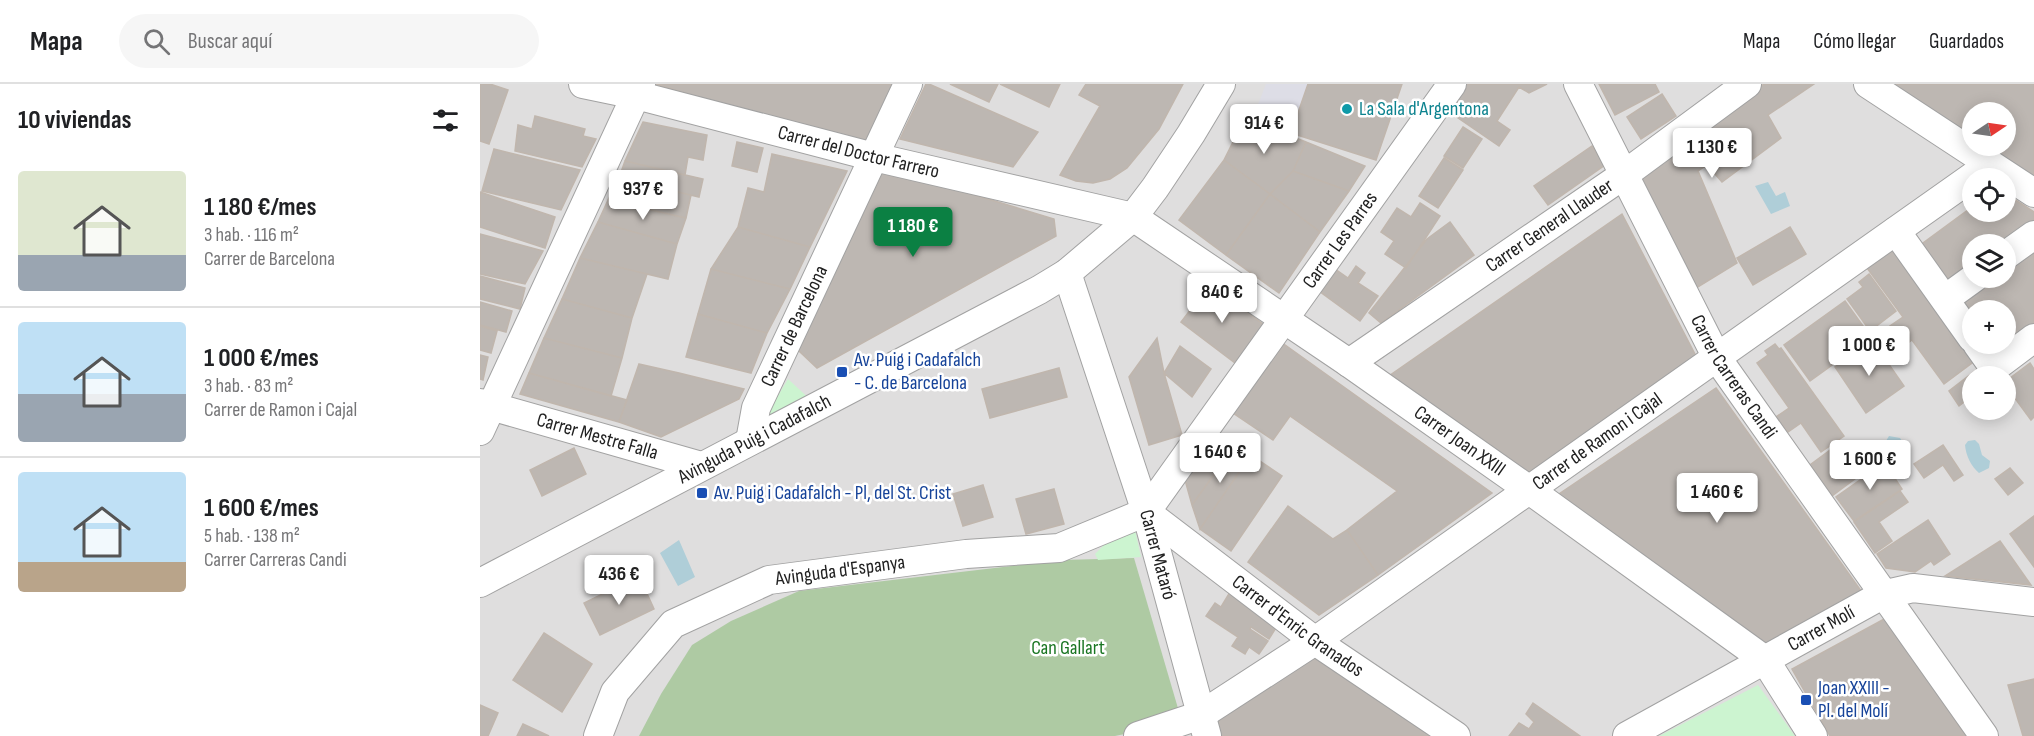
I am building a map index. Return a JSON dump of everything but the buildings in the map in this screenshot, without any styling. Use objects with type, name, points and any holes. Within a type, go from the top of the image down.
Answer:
[{"type":"street","name":"Carrer del Doctor Farrero","points":[[583,84],[638,90],[874,156],[1133,217]]},
{"type":"street","name":"Carrer de Barcelona","points":[[750,441],[756,408],[908,84]]},
{"type":"street","name":"Avinguda Puig i Cadafalch","points":[[480,583],[1039,290],[1066,273],[1133,217],[1191,134],[1221,84]]},
{"type":"street","name":"Carrer Les Parres","points":[[1146,512],[1452,84]]},
{"type":"street","name":"Carrer Carreras Candi","points":[[1578,84],[1717,358],[1882,595],[1984,736]]},
{"type":"street","name":"Carrer General Llauder","points":[[1349,363],[1625,174],[1747,84]]},
{"type":"street","points":[[1868,84],[2034,193]]},
{"type":"street","points":[[484,413],[638,90]]},
{"type":"street","name":"Carrer de Ramon i Cajal","points":[[1138,736],[1204,726],[1315,641],[1989,165]]},
{"type":"street","name":"Carrer Joan XXIII","points":[[1133,217],[1349,363],[1765,660],[1813,736]]},
{"type":"street","points":[[1896,231],[1962,324]]},
{"type":"street","points":[[2016,248],[2034,235]]},
{"type":"street","name":"Carrer Mataró","points":[[1066,273],[1146,512],[1204,726]]},
{"type":"street","points":[[1944,299],[1962,286]]},
{"type":"street","points":[[2016,352],[2034,338]]},
{"type":"street","points":[[1984,354],[1994,368],[2013,354]]},
{"type":"street","name":"Carrer Mestre Falla","points":[[484,413],[701,466]]},
{"type":"street","name":"Carrer d'Enric Granados","points":[[1146,512],[1315,641],[1456,736]]},
{"type":"street","name":"Avinguda d'Espanya","points":[[598,736],[615,692],[673,624],[769,580],[966,554],[1059,548],[1146,512]]},
{"type":"street","name":"Carrer Molí","points":[[1627,736],[1882,595],[1913,588],[2034,602]]},
{"type":"shaded area","points":[[480,84],[2034,84],[2034,736],[480,736]]},
{"type":"shaded area","points":[[1266,84],[1308,84],[1291,133],[1252,120]]},
{"type":"green space","points":[[788,379],[814,403],[755,434]]},
{"type":"green space","points":[[1133,521],[1141,557],[1098,560],[1095,554],[1121,528]]},
{"type":"green space","name":"Can Gallart","points":[[1134,558],[1182,722],[1115,736],[639,736],[661,694],[692,645],[731,621],[799,591],[1063,560]]},
{"type":"green space","points":[[1758,685],[1795,736],[1659,736]]},
{"type":"water","points":[[1768,182],[1776,196],[1785,192],[1790,206],[1771,214],[1755,186]]},
{"type":"water","points":[[1889,436],[1900,438],[1908,450],[1902,463],[1882,460],[1881,449]]},
{"type":"water","points":[[1975,440],[1979,444],[1982,455],[1990,461],[1989,468],[1979,473],[1969,460],[1965,445],[1968,441]]},
{"type":"water","points":[[679,540],[695,577],[678,586],[660,553]]},
{"type":"place","name":"La Sala d'Argentona","points":[[1347,109]]},
{"type":"place","name":"Av. Puig i Cadafalch - C. de Barcelona","points":[[842,372]]},
{"type":"place","name":"Av. Puig i Cadafalch - Pl, del St. Crist","points":[[702,493]]},
{"type":"place","name":"Joan XXIII - Pl. del Molí","points":[[1806,700]]}]
